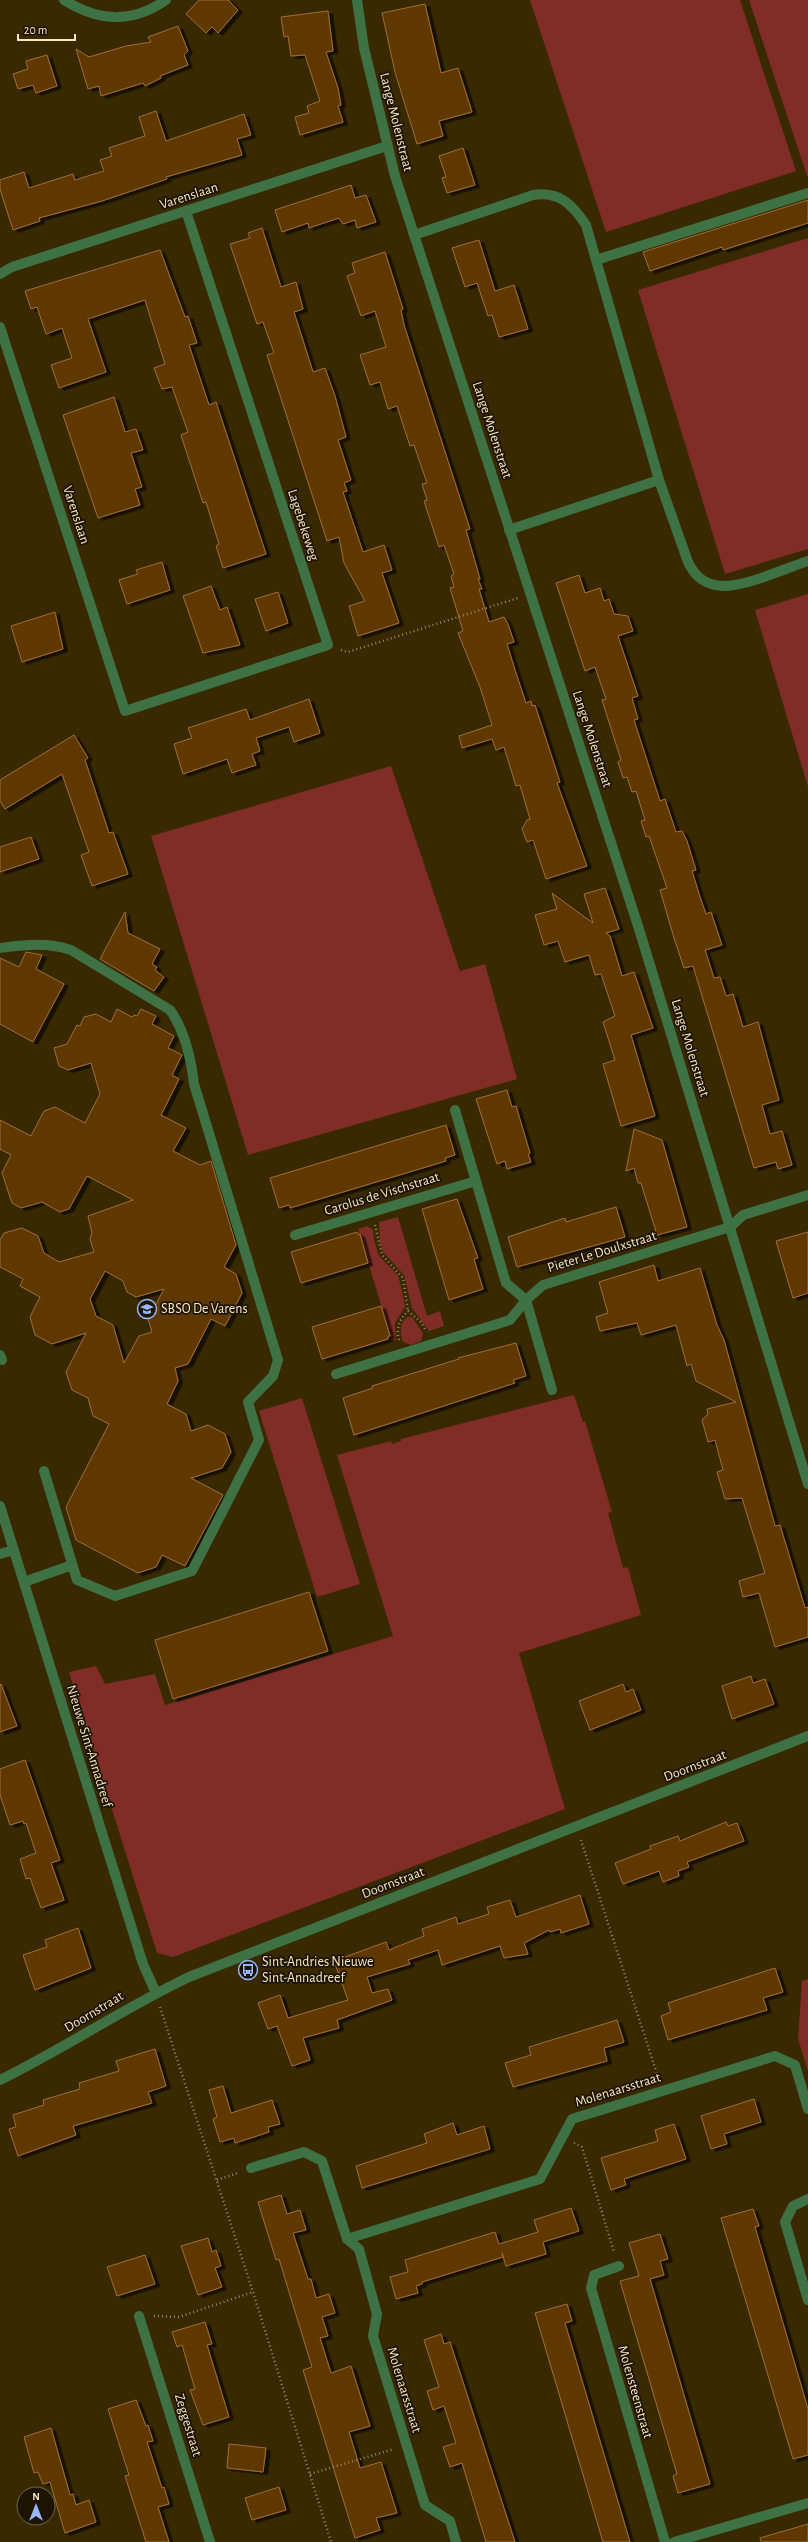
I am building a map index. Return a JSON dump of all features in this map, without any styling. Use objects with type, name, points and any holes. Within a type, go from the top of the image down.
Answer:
[{"type":"street","points":[[64,0],[98,15],[124,18],[139,15],[166,0]]},
{"type":"street","name":"Lange Molenstraat","points":[[357,0],[364,48],[387,146],[414,235],[639,929],[808,1484]]},
{"type":"street","name":"Varenslaan","points":[[0,274],[12,267],[387,146]]},
{"type":"street","points":[[596,260],[808,192]]},
{"type":"street","points":[[414,235],[533,195],[552,195],[565,200],[575,209],[586,225],[659,480],[694,575],[705,582],[716,586],[744,582],[808,561]]},
{"type":"street","name":"Lagebekeweg","points":[[186,211],[328,645]]},
{"type":"street","name":"Varenslaan","points":[[0,327],[125,711],[328,645]]},
{"type":"street","points":[[510,530],[659,480]]},
{"type":"street","points":[[0,948],[34,944],[53,944],[71,950],[170,1010],[177,1020],[191,1059],[194,1084],[278,1360],[273,1376],[248,1402],[259,1440],[192,1571],[115,1596],[77,1580],[44,1471]]},
{"type":"street","points":[[455,1110],[506,1283],[526,1300],[552,1390]]},
{"type":"street","name":"Carolus de Vischstraat","points":[[296,1234],[476,1181]]},
{"type":"street","points":[[730,1227],[743,1215],[808,1195]]},
{"type":"street","name":"Pieter Le Doulxstraat","points":[[336,1374],[510,1320],[526,1300],[543,1285],[730,1227]]},
{"type":"street","name":"Nieuwe Sint-Annadreef","points":[[0,1506],[143,1964],[156,1993]]},
{"type":"street","points":[[0,1554],[14,1550]]},
{"type":"street","points":[[24,1582],[72,1565]]},
{"type":"street","name":"Doornstraat","points":[[0,2080],[73,2041],[156,1993],[189,1977],[808,1736]]},
{"type":"street","name":"Molenaarsstraat","points":[[347,2238],[540,2179],[572,2119],[775,2056],[795,2065],[808,2109]]},
{"type":"street","name":"Molenaarsstraat","points":[[251,2168],[304,2152],[322,2161],[347,2238],[359,2249],[377,2314],[373,2336],[426,2505],[450,2521],[456,2542]]},
{"type":"street","points":[[808,2200],[793,2206],[785,2222],[808,2300]]},
{"type":"street","name":"Molensteenstraat","points":[[619,2266],[594,2275],[591,2288],[665,2542]]},
{"type":"street","name":"Zeggestraat","points":[[139,2316],[210,2542]]},
{"type":"street","points":[[674,2542],[808,2503]]},
{"type":"path","points":[[328,645],[348,652],[530,594]]},
{"type":"path","points":[[373,1211],[378,1244],[382,1255],[403,1278],[408,1311],[424,1326],[431,1345]]},
{"type":"path","points":[[402,1354],[398,1326],[401,1318],[408,1311]]},
{"type":"path","points":[[576,1827],[662,2091]]},
{"type":"path","points":[[156,1993],[253,2292],[331,2542]]},
{"type":"path","points":[[563,2136],[582,2147],[619,2266]]},
{"type":"path","points":[[217,2180],[251,2168]]},
{"type":"path","points":[[139,2316],[179,2317],[253,2292]]},
{"type":"path","points":[[310,2474],[406,2445]]},
{"type":"shaded area","points":[[530,0],[740,0],[796,171],[606,232]]},
{"type":"shaded area","points":[[749,0],[808,0],[808,176],[807,176]]},
{"type":"shaded area","points":[[808,238],[808,549],[725,574],[638,290]]},
{"type":"shaded area","points":[[808,594],[808,787],[755,610]]},
{"type":"shaded area","points":[[391,766],[460,971],[485,964],[517,1079],[248,1155],[151,836]]},
{"type":"shaded area","points":[[398,1217],[427,1316],[440,1311],[444,1326],[429,1331],[412,1308],[404,1275],[383,1252],[380,1243],[379,1222]]},
{"type":"shaded area","points":[[367,1226],[373,1230],[374,1240],[379,1256],[398,1275],[403,1295],[405,1307],[395,1323],[396,1340],[392,1341],[358,1229]]},
{"type":"shaded area","points":[[408,1317],[412,1317],[423,1333],[421,1341],[411,1345],[403,1342],[401,1335],[403,1321]]},
{"type":"shaded area","points":[[574,1395],[583,1422],[585,1421],[612,1512],[608,1513],[623,1568],[628,1567],[641,1615],[519,1653],[565,1809],[173,1957],[157,1953],[69,1672],[96,1666],[105,1684],[155,1674],[165,1705],[393,1636],[337,1455],[391,1441],[392,1444],[401,1441],[401,1439]]},
{"type":"shaded area","points":[[302,1398],[360,1584],[317,1597],[259,1411]]},
{"type":"shaded area","points":[[808,1979],[808,2071],[798,2039],[802,1981]]},
{"type":"building","points":[[199,0],[228,0],[238,10],[218,33],[212,27],[206,33],[186,14]]},
{"type":"building","points":[[425,4],[441,73],[458,68],[472,112],[439,121],[443,136],[417,144],[395,72],[382,13]]},
{"type":"building","points":[[328,11],[333,51],[326,52],[338,88],[341,105],[338,106],[343,122],[300,135],[295,117],[309,113],[307,106],[320,101],[305,55],[291,56],[288,36],[284,37],[281,17]]},
{"type":"building","points":[[178,26],[188,51],[184,55],[188,65],[160,76],[161,78],[145,86],[143,83],[101,96],[99,86],[88,89],[76,49],[89,57],[126,46],[151,42],[148,37]]},
{"type":"building","points":[[47,55],[57,86],[36,93],[33,85],[18,89],[13,74],[28,69],[26,61]]},
{"type":"building","points":[[156,111],[166,141],[244,114],[251,135],[237,139],[242,155],[166,177],[167,179],[102,201],[39,218],[40,221],[13,230],[0,189],[0,180],[24,172],[29,188],[73,174],[75,180],[104,171],[100,160],[112,156],[109,148],[145,136],[139,117]]},
{"type":"building","points":[[463,148],[475,185],[447,193],[442,178],[446,177],[439,156]]},
{"type":"building","points":[[351,185],[355,198],[366,195],[376,222],[357,228],[355,220],[343,224],[339,218],[309,228],[308,223],[282,232],[275,210]]},
{"type":"building","points":[[808,200],[808,223],[723,250],[722,247],[650,271],[643,252]]},
{"type":"building","points":[[262,228],[281,287],[296,282],[303,309],[294,312],[313,372],[325,368],[335,396],[346,437],[338,440],[351,480],[344,483],[347,491],[343,492],[363,552],[384,545],[392,570],[382,573],[399,623],[358,636],[349,606],[365,601],[344,563],[339,537],[327,541],[267,355],[274,353],[263,322],[257,324],[230,244],[250,238],[248,233]]},
{"type":"building","points":[[479,240],[495,291],[514,285],[528,329],[499,337],[492,315],[488,316],[477,283],[465,287],[452,248]]},
{"type":"building","points":[[160,250],[185,317],[188,316],[197,343],[189,345],[209,405],[216,402],[266,554],[223,568],[216,546],[219,544],[206,502],[203,503],[181,435],[188,432],[172,387],[162,389],[154,368],[165,364],[145,300],[88,319],[106,372],[59,388],[51,365],[72,358],[62,328],[46,334],[37,307],[31,309],[25,291]]},
{"type":"building","points":[[385,252],[403,309],[401,310],[404,325],[470,529],[466,530],[480,579],[478,579],[482,589],[479,589],[489,622],[504,617],[508,624],[514,642],[507,644],[515,670],[526,703],[531,701],[532,706],[535,705],[560,782],[557,783],[587,866],[546,879],[533,840],[527,842],[522,829],[527,820],[530,819],[520,785],[516,786],[504,747],[496,750],[492,739],[462,748],[459,736],[492,725],[480,687],[458,633],[463,631],[450,588],[454,587],[451,576],[454,574],[444,545],[439,547],[424,501],[427,500],[422,484],[427,483],[414,445],[410,446],[397,406],[388,409],[380,382],[370,385],[360,355],[386,347],[375,311],[361,316],[347,276],[355,273],[352,263]]},
{"type":"building","points":[[114,397],[125,432],[136,429],[143,450],[131,453],[142,487],[135,489],[140,505],[98,518],[63,415]]},
{"type":"building","points":[[162,562],[170,590],[127,604],[119,580],[138,574],[136,570]]},
{"type":"building","points":[[579,575],[585,593],[600,588],[604,601],[609,599],[614,614],[628,616],[633,631],[618,636],[638,696],[632,698],[638,719],[634,720],[660,801],[665,799],[676,832],[682,831],[687,841],[696,870],[692,871],[700,897],[706,914],[711,912],[722,945],[705,950],[714,978],[720,977],[726,996],[733,994],[743,1027],[758,1022],[779,1100],[762,1105],[770,1134],[782,1131],[792,1165],[778,1169],[776,1162],[754,1168],[693,966],[684,968],[674,938],[660,890],[667,888],[649,836],[646,837],[641,821],[645,820],[636,791],[632,792],[627,777],[623,778],[618,762],[621,760],[602,700],[606,699],[595,667],[585,671],[556,583]]},
{"type":"building","points":[[211,586],[220,610],[227,607],[240,645],[203,653],[183,596]]},
{"type":"building","points":[[278,592],[288,623],[266,631],[255,599]]},
{"type":"building","points":[[55,612],[63,649],[22,662],[11,626]]},
{"type":"building","points":[[309,699],[320,733],[294,742],[289,727],[256,738],[260,751],[252,754],[256,765],[232,773],[227,759],[183,774],[174,744],[192,738],[188,728],[246,709],[250,720]]},
{"type":"building","points":[[74,735],[88,758],[85,760],[109,833],[113,832],[128,874],[92,886],[81,855],[89,852],[62,774],[5,809],[0,801],[0,780]]},
{"type":"building","points":[[31,837],[39,859],[0,872],[0,847]]},
{"type":"building","points":[[605,888],[619,929],[606,933],[610,936],[622,976],[634,972],[653,1028],[631,1035],[655,1116],[621,1126],[603,1064],[615,1060],[603,1022],[615,1016],[601,974],[595,975],[589,955],[565,962],[558,941],[544,945],[535,915],[557,909],[552,893],[593,923],[584,894]]},
{"type":"building","points":[[125,912],[128,933],[160,949],[152,964],[157,967],[155,970],[164,977],[154,991],[100,959]]},
{"type":"building","points":[[26,952],[42,955],[36,969],[64,984],[33,1042],[0,1024],[0,958],[19,967]]},
{"type":"building","points":[[117,1009],[132,1017],[134,1015],[137,1016],[141,1009],[156,1016],[152,1024],[174,1036],[168,1048],[182,1055],[172,1075],[179,1079],[161,1115],[186,1128],[173,1151],[200,1165],[211,1161],[236,1245],[224,1267],[236,1274],[242,1293],[225,1326],[211,1319],[188,1364],[175,1368],[178,1381],[167,1404],[186,1414],[191,1431],[208,1425],[225,1434],[231,1452],[222,1468],[191,1478],[223,1495],[185,1566],[162,1555],[156,1567],[138,1573],[76,1540],[66,1507],[109,1424],[93,1416],[88,1398],[72,1390],[66,1372],[86,1333],[52,1344],[35,1335],[30,1317],[40,1297],[20,1286],[23,1279],[0,1267],[0,1240],[4,1233],[22,1228],[38,1236],[44,1253],[59,1262],[94,1252],[90,1239],[92,1233],[88,1216],[133,1200],[87,1176],[69,1209],[60,1212],[42,1202],[21,1208],[12,1203],[2,1173],[11,1155],[0,1149],[0,1120],[31,1136],[44,1111],[55,1107],[85,1123],[100,1094],[91,1063],[68,1070],[59,1066],[54,1048],[67,1044],[77,1025],[80,1026],[84,1017],[96,1014],[111,1022]],"holes":[[[105,1271],[123,1281],[127,1292],[136,1297],[164,1289],[148,1319],[152,1332],[139,1336],[124,1363],[113,1325],[96,1316],[90,1299]]]},
{"type":"building","points":[[507,1090],[512,1107],[516,1106],[530,1153],[528,1154],[531,1162],[507,1169],[505,1161],[497,1164],[476,1099]]},
{"type":"building","points":[[446,1125],[455,1155],[445,1158],[446,1161],[290,1208],[289,1205],[279,1208],[270,1178]]},
{"type":"building","points":[[634,1129],[662,1140],[687,1227],[657,1235],[641,1183],[638,1183],[634,1168],[626,1171]]},
{"type":"building","points":[[457,1199],[478,1258],[474,1259],[483,1289],[449,1300],[422,1209]]},
{"type":"building","points":[[616,1207],[625,1237],[517,1267],[508,1237],[565,1218],[566,1222]]},
{"type":"building","points":[[357,1232],[358,1235],[360,1234],[368,1263],[301,1283],[291,1252]]},
{"type":"building","points":[[808,1232],[808,1293],[793,1298],[776,1241]]},
{"type":"building","points":[[654,1265],[658,1281],[700,1268],[717,1325],[724,1340],[775,1526],[780,1525],[805,1608],[808,1607],[808,1637],[775,1647],[759,1593],[743,1597],[739,1581],[765,1573],[742,1498],[725,1499],[717,1472],[723,1470],[715,1440],[708,1442],[702,1420],[708,1414],[707,1409],[736,1402],[696,1381],[691,1364],[687,1366],[676,1325],[641,1335],[637,1323],[600,1331],[596,1317],[608,1313],[599,1282]]},
{"type":"building","points":[[381,1306],[390,1336],[388,1336],[388,1339],[322,1359],[312,1327]]},
{"type":"building","points":[[516,1343],[526,1376],[513,1380],[515,1383],[354,1435],[343,1398],[373,1388],[372,1386],[459,1359],[458,1358]]},
{"type":"building","points":[[309,1592],[328,1651],[173,1699],[155,1640]]},
{"type":"building","points":[[751,1676],[753,1683],[765,1679],[774,1704],[732,1719],[722,1686]]},
{"type":"building","points":[[1,1684],[17,1726],[0,1732],[0,1685]]},
{"type":"building","points":[[623,1684],[626,1692],[633,1689],[641,1710],[590,1730],[579,1701]]},
{"type":"building","points":[[25,1760],[60,1860],[51,1863],[64,1900],[41,1908],[30,1878],[26,1879],[20,1859],[36,1853],[26,1823],[24,1824],[23,1821],[10,1825],[0,1795],[0,1769]]},
{"type":"building","points":[[726,1822],[728,1826],[737,1823],[744,1841],[687,1862],[689,1867],[678,1871],[679,1876],[663,1882],[659,1871],[623,1884],[615,1863],[651,1849],[650,1846],[678,1836],[680,1841]]},
{"type":"building","points":[[580,1895],[589,1924],[561,1933],[560,1929],[550,1932],[549,1930],[524,1943],[528,1954],[504,1958],[500,1946],[442,1965],[438,1950],[408,1960],[410,1964],[367,1977],[372,1993],[388,1989],[392,2000],[337,2020],[339,2028],[303,2038],[310,2060],[292,2066],[277,2026],[268,2029],[258,2003],[280,1995],[288,2018],[348,2000],[334,1961],[386,1942],[389,1950],[424,1936],[422,1929],[456,1917],[458,1924],[489,1914],[487,1907],[510,1900],[516,1917]]},
{"type":"building","points":[[78,1928],[91,1968],[35,1990],[23,1955],[47,1947],[45,1940]]},
{"type":"building","points":[[775,1968],[783,1992],[763,1998],[767,2010],[668,2040],[661,2016],[671,2012],[668,2003]]},
{"type":"building","points":[[617,2020],[624,2042],[604,2048],[607,2061],[513,2087],[505,2063],[531,2055],[529,2047]]},
{"type":"building","points":[[155,2049],[166,2086],[148,2092],[152,2103],[73,2126],[76,2135],[18,2156],[9,2129],[16,2127],[13,2115],[44,2105],[43,2100],[80,2089],[79,2083],[119,2071],[116,2061]]},
{"type":"building","points":[[223,2086],[231,2113],[272,2100],[280,2124],[268,2127],[269,2132],[235,2143],[234,2138],[220,2142],[213,2119],[217,2117],[209,2090]]},
{"type":"building","points":[[754,2099],[761,2122],[724,2134],[727,2144],[711,2149],[701,2116]]},
{"type":"building","points":[[453,2123],[457,2135],[484,2126],[490,2149],[362,2188],[356,2166],[427,2143],[424,2134]]},
{"type":"building","points":[[674,2124],[686,2159],[624,2179],[626,2185],[611,2190],[601,2158],[658,2141],[655,2130]]},
{"type":"building","points":[[281,2195],[287,2214],[300,2210],[306,2230],[293,2233],[308,2279],[311,2279],[316,2298],[329,2294],[335,2313],[322,2317],[328,2336],[320,2338],[331,2373],[351,2366],[370,2426],[349,2432],[360,2468],[381,2462],[397,2513],[376,2518],[380,2530],[355,2538],[303,2370],[312,2367],[279,2259],[276,2260],[258,2202]]},
{"type":"building","points":[[571,2208],[579,2231],[543,2242],[546,2254],[506,2266],[502,2253],[503,2257],[422,2282],[422,2284],[416,2286],[418,2293],[396,2299],[390,2277],[408,2272],[405,2260],[495,2232],[499,2244],[519,2238],[538,2232],[534,2220]]},
{"type":"building","points":[[753,2209],[759,2226],[755,2227],[808,2409],[808,2455],[793,2459],[721,2218]]},
{"type":"building","points":[[660,2234],[668,2259],[660,2261],[664,2275],[650,2279],[710,2484],[678,2493],[673,2476],[677,2474],[620,2281],[639,2276],[629,2243]]},
{"type":"building","points":[[208,2238],[212,2252],[216,2250],[221,2266],[215,2268],[222,2287],[198,2295],[181,2246]]},
{"type":"building","points":[[145,2255],[155,2284],[117,2296],[107,2267]]},
{"type":"building","points":[[567,2304],[572,2321],[565,2323],[630,2542],[603,2542],[535,2313]]},
{"type":"building","points":[[205,2322],[212,2344],[207,2345],[229,2417],[203,2425],[190,2390],[195,2389],[182,2345],[177,2347],[172,2332]]},
{"type":"building","points":[[441,2334],[444,2344],[450,2342],[515,2542],[486,2542],[462,2463],[450,2467],[443,2447],[456,2443],[444,2406],[433,2410],[427,2391],[439,2387],[424,2340]]},
{"type":"building","points":[[136,2400],[146,2426],[148,2425],[153,2441],[147,2442],[162,2488],[164,2487],[169,2504],[158,2507],[169,2542],[146,2542],[125,2476],[129,2475],[108,2409]]},
{"type":"building","points":[[51,2428],[70,2495],[73,2494],[76,2505],[89,2500],[96,2522],[65,2533],[56,2502],[56,2486],[51,2486],[50,2482],[43,2484],[38,2472],[34,2473],[24,2437]]},
{"type":"building","points":[[229,2444],[266,2448],[263,2472],[227,2468]]},
{"type":"building","points":[[279,2487],[286,2510],[252,2520],[245,2498]]},
{"type":"building","points":[[808,2524],[808,2542],[761,2542],[760,2538]]},
{"type":"place","name":"SBSO De Varens","points":[[147,1309]]},
{"type":"place","name":"Sint-Andries Nieuwe Sint-Annadreef","points":[[248,1970]]}]
